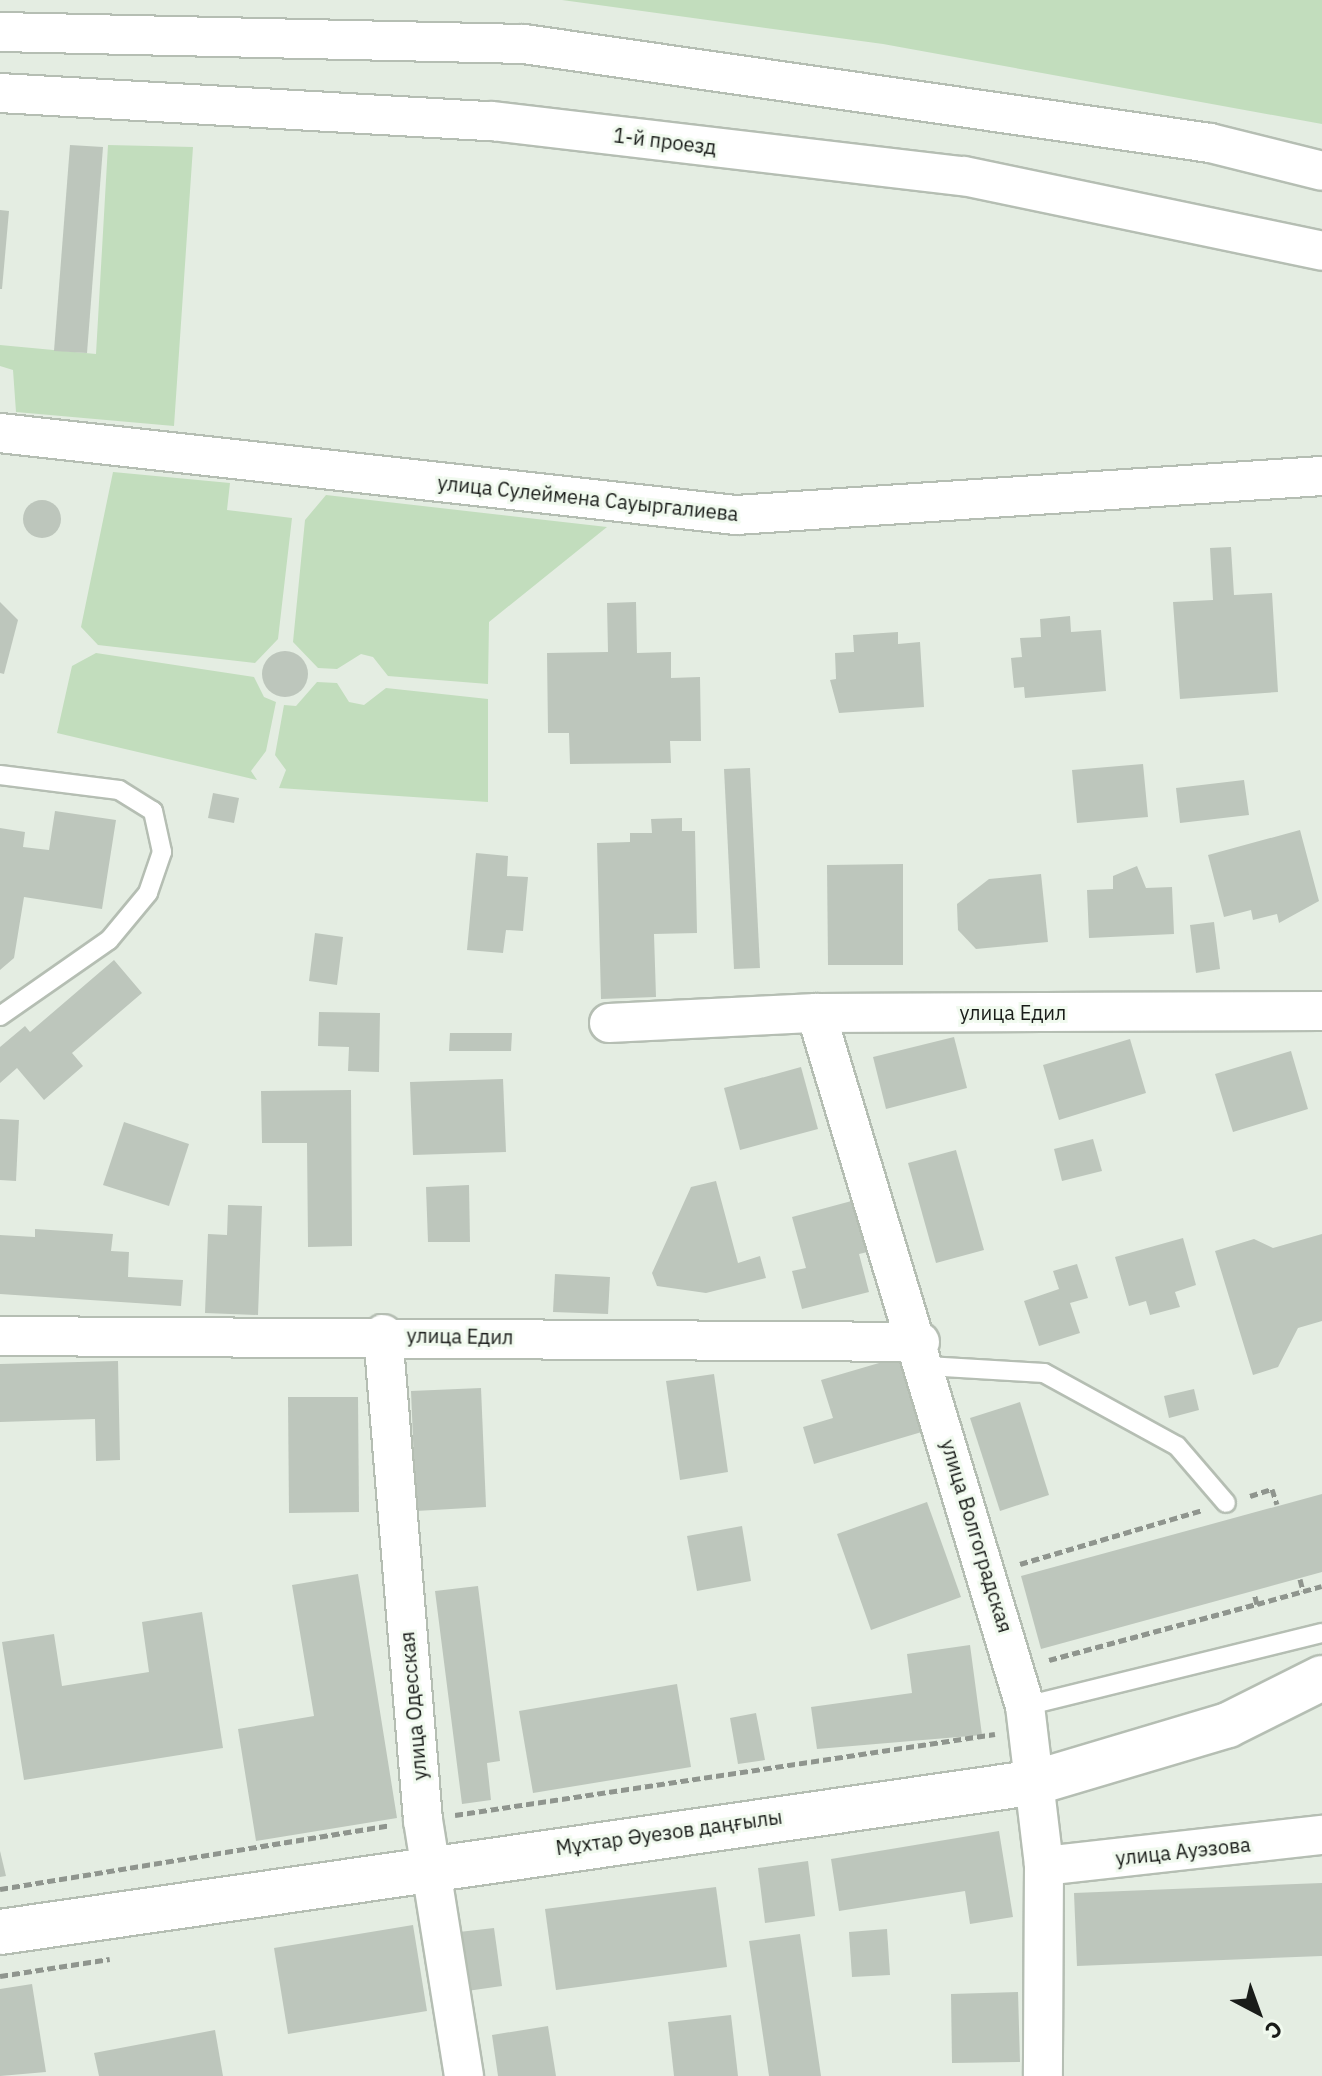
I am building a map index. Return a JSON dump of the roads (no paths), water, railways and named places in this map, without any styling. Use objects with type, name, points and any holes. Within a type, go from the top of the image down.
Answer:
[{"type":"main road","name":"Мұхтар Әуезов даңғылы","points":[[0,1932],[429,1864],[1037,1782],[1228,1725],[1322,1678]]},
{"type":"street","points":[[0,32],[524,44],[1210,143],[1322,171]]},
{"type":"street","name":"1-й проезд","points":[[0,93],[493,121],[949,174],[1322,251]]},
{"type":"street","name":"улица Сулеймена Сауыргалиева","points":[[0,433],[736,515],[1322,476]]},
{"type":"street","name":"улица Едил","points":[[609,1023],[816,1013],[1322,1011]]},
{"type":"street","name":"улица Волгоградская","points":[[816,1013],[923,1354],[1016,1669],[1027,1717],[1037,1782],[1044,1866],[1040,2075]]},
{"type":"street","name":"улица Едил","points":[[0,1336],[383,1334],[923,1354]]},
{"type":"street","name":"улица Одесская","points":[[383,1334],[423,1820],[464,2076]]},
{"type":"street","name":"улица Ауэзова","points":[[1044,1866],[1322,1835]]},
{"type":"lane","points":[[0,775],[119,790],[153,811],[162,852],[148,893],[109,940],[0,1016]]},
{"type":"lane","points":[[923,1354],[1044,1373],[1177,1446],[1226,1503]]},
{"type":"lane","points":[[1027,1717],[1322,1633]]}]
